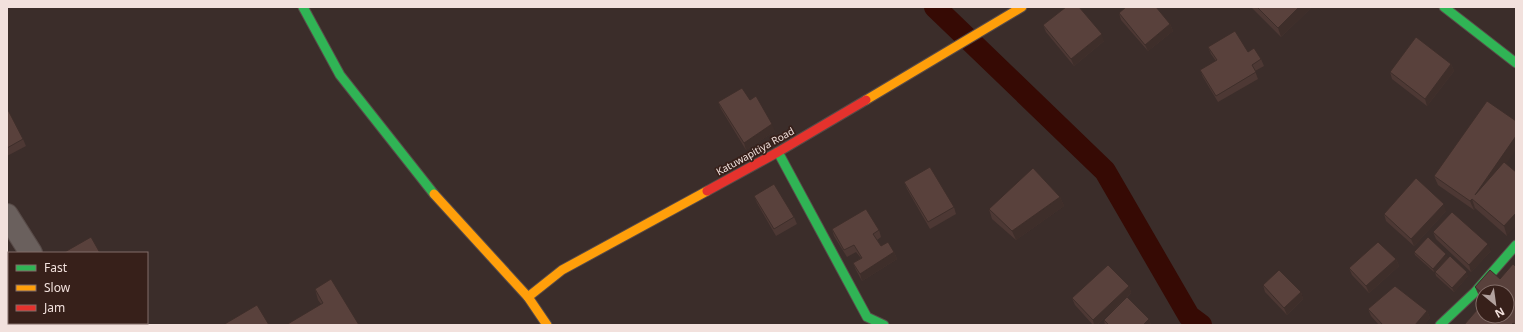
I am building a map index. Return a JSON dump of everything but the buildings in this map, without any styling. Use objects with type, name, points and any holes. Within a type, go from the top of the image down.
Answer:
[{"type":"street","points":[[303,7],[340,75],[426,185],[528,297],[547,325]]},
{"type":"street","name":"Katuwapitiya Road","points":[[528,297],[562,270],[778,152],[1022,7]]},
{"type":"street","points":[[1444,7],[1516,63]]},
{"type":"street","points":[[778,152],[867,317],[884,325]]},
{"type":"street","points":[[7,215],[31,252]]},
{"type":"street","points":[[1440,325],[1475,292],[1516,245]]},
{"type":"waterway","points":[[935,7],[1105,171],[1189,316],[1201,325]]},
{"type":"traffic: fast","points":[[303,7],[340,75],[434,194]]},
{"type":"traffic: fast","points":[[1444,7],[1516,63]]},
{"type":"traffic: fast","points":[[778,152],[867,317],[884,325]]},
{"type":"traffic: fast","points":[[1440,325],[1475,292],[1516,245]]},
{"type":"traffic: slow","points":[[866,100],[1022,7]]},
{"type":"traffic: slow","points":[[528,297],[562,270],[707,191]]},
{"type":"traffic: slow","points":[[434,194],[528,297],[547,325]]},
{"type":"traffic: jam","points":[[707,191],[778,152],[866,100]]}]
